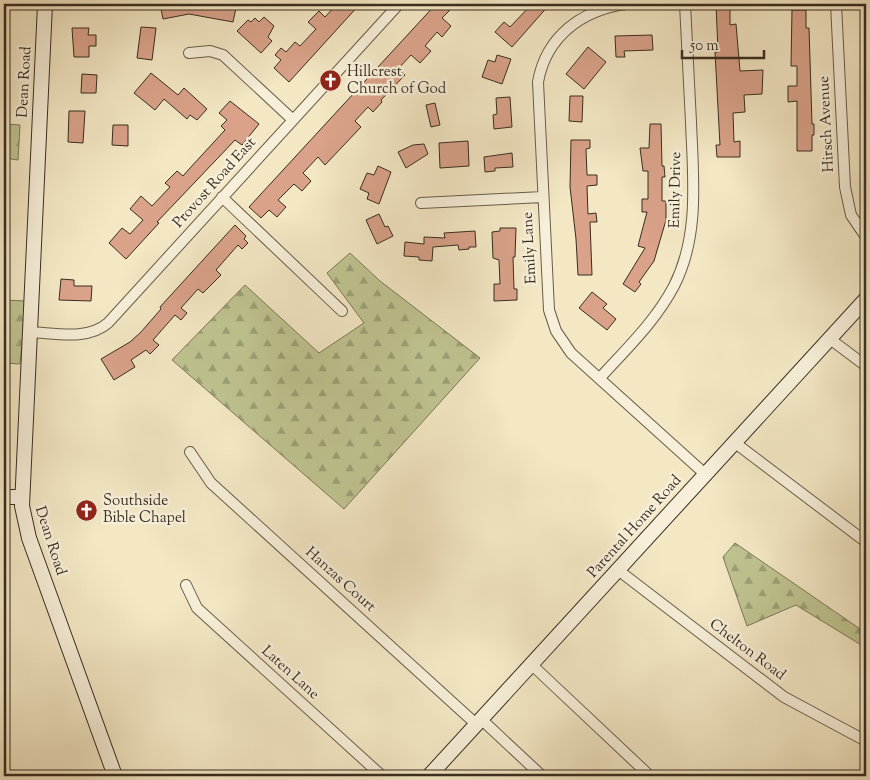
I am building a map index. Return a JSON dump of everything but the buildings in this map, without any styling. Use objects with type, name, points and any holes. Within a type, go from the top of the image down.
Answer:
[{"type":"main road","name":"Dean Road","points":[[45,4],[21,498],[29,538],[115,776]]},
{"type":"main road","name":"Parental Home Road","points":[[429,776],[866,299]]},
{"type":"main road","points":[[4,497],[21,498]]},
{"type":"street","name":"Provost Road East","points":[[30,332],[84,334],[102,328],[399,4]]},
{"type":"street","name":"Emily Lane","points":[[626,4],[593,12],[567,28],[556,40],[541,66],[538,82],[542,197],[551,320],[562,342],[571,353],[705,474]]},
{"type":"street","name":"Emily Drive","points":[[600,378],[648,326],[662,306],[678,277],[688,247],[694,186],[685,4]]},
{"type":"street","name":"Hirsch Avenue","points":[[836,4],[845,187],[852,216],[866,237]]},
{"type":"street","points":[[189,53],[210,50],[223,55],[293,120]]},
{"type":"street","points":[[421,203],[542,197]]},
{"type":"street","points":[[222,198],[342,310]]},
{"type":"street","points":[[830,339],[866,366]]},
{"type":"street","points":[[734,442],[866,542]]},
{"type":"street","name":"Hanzas Court","points":[[190,452],[211,483],[542,776]]},
{"type":"street","name":"Chelton Road","points":[[618,570],[784,697],[866,741]]},
{"type":"street","name":"Laten Lane","points":[[186,585],[197,608],[382,776]]},
{"type":"street","points":[[531,664],[650,776]]},
{"type":"green space","points":[[4,124],[20,125],[18,160],[4,158]]},
{"type":"green space","points":[[350,253],[380,281],[480,358],[344,509],[172,360],[245,285],[319,353],[364,323],[327,273]]},
{"type":"green space","points":[[4,300],[26,301],[20,364],[4,363]]},
{"type":"green space","points":[[735,543],[866,633],[866,648],[796,605],[747,626],[723,557]]},
{"type":"place","name":"Hillcrest Church of God","points":[[331,81]]},
{"type":"place","name":"Southside Bible Chapel","points":[[87,510]]}]
